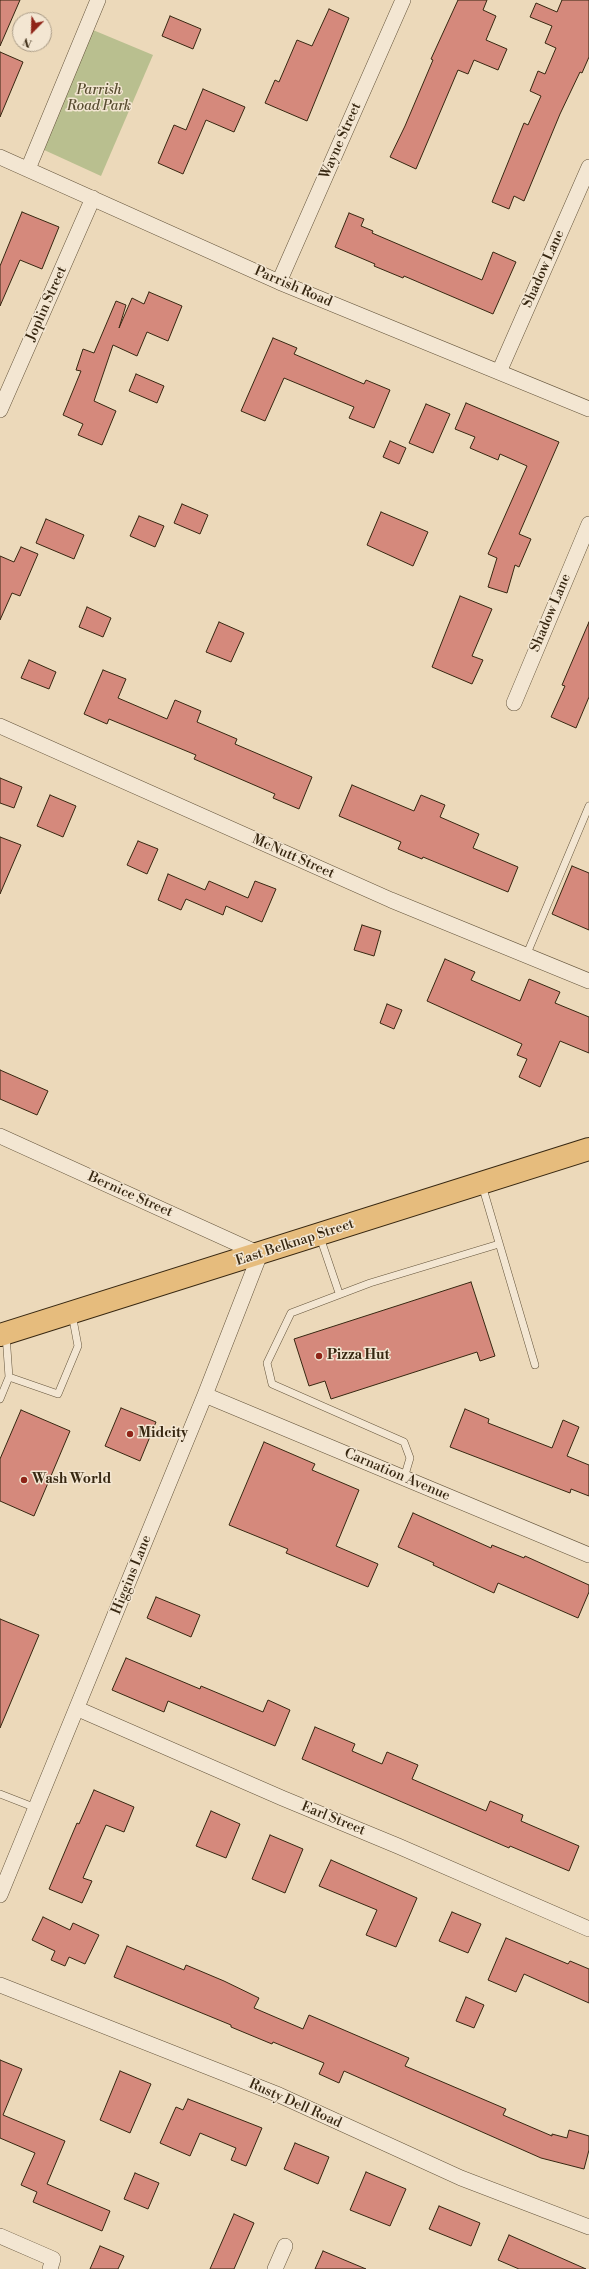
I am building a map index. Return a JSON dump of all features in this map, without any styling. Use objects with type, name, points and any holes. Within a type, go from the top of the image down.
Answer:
[{"type":"main road","name":"East Belknap Street","points":[[3,1334],[320,1235],[589,1148]]},
{"type":"street","points":[[28,169],[98,0]]},
{"type":"street","name":"Wayne Street","points":[[279,282],[403,0]]},
{"type":"street","name":"Parrish Road","points":[[0,157],[279,282],[589,409]]},
{"type":"street","name":"Shadow Lane","points":[[498,372],[589,167]]},
{"type":"street","name":"Joplin Street","points":[[0,410],[93,198]]},
{"type":"street","name":"Shadow Lane","points":[[514,703],[589,524]]},
{"type":"street","name":"McNutt Street","points":[[0,726],[392,900],[589,982]]},
{"type":"street","name":"Bernice Street","points":[[0,1136],[260,1254]]},
{"type":"street","name":"Higgins Lane","points":[[0,1895],[78,1709],[205,1395],[260,1254]]},
{"type":"street","name":"Carnation Avenue","points":[[205,1395],[589,1555]]},
{"type":"street","name":"Earl Street","points":[[78,1709],[589,1929]]},
{"type":"street","name":"Rusty Dell Road","points":[[0,1985],[279,2095],[461,2178],[589,2227]]},
{"type":"street","points":[[0,2236],[52,2259],[50,2269]]},
{"type":"street","points":[[275,2269],[285,2246]]},
{"type":"lane","points":[[526,956],[589,806]]},
{"type":"lane","points":[[481,1183],[535,1365]]},
{"type":"lane","points":[[320,1235],[339,1293]]},
{"type":"lane","points":[[404,1478],[410,1458],[404,1442],[272,1384],[267,1363],[291,1313],[339,1293],[499,1244]]},
{"type":"lane","points":[[9,1377],[58,1394],[78,1346],[72,1312]]},
{"type":"lane","points":[[0,1399],[9,1377],[3,1334]]},
{"type":"lane","points":[[0,1794],[36,1808]]},
{"type":"green space","name":"Parrish Road Park","points":[[93,30],[153,55],[101,176],[42,149]]},
{"type":"building","points":[[0,0],[20,0],[15,12],[12,12],[12,18],[0,46]]},
{"type":"building","points":[[458,0],[487,0],[483,10],[496,16],[486,40],[507,49],[498,70],[474,60],[468,74],[458,70],[416,169],[390,157],[405,126],[433,60],[431,59]]},
{"type":"building","points":[[562,0],[589,0],[589,57],[582,73],[580,72],[560,114],[524,201],[514,196],[509,209],[492,202],[524,123],[528,125],[541,96],[530,91],[538,71],[545,74],[556,48],[545,43],[552,26],[530,17],[536,3],[557,12]]},
{"type":"building","points":[[329,9],[349,18],[307,121],[265,103],[275,80],[279,82],[297,40],[312,46]]},
{"type":"building","points":[[170,16],[201,29],[193,49],[162,36]]},
{"type":"building","points":[[0,52],[23,62],[0,117]]},
{"type":"building","points":[[203,89],[245,107],[234,132],[206,120],[183,174],[158,163],[174,125],[186,130]]},
{"type":"building","points":[[22,212],[59,227],[42,269],[20,260],[0,306],[0,266]]},
{"type":"building","points":[[349,213],[364,219],[361,226],[373,231],[372,233],[482,280],[493,252],[516,262],[493,314],[404,276],[403,278],[374,266],[375,264],[335,247]]},
{"type":"building","points":[[149,292],[182,306],[168,341],[147,332],[137,356],[113,345],[94,401],[116,411],[102,445],[78,435],[83,424],[63,415],[81,371],[76,370],[83,349],[94,353],[116,301],[126,305],[119,328],[132,298],[144,304]]},
{"type":"building","points":[[273,338],[297,348],[294,354],[364,384],[366,380],[390,390],[374,428],[349,418],[354,407],[284,378],[265,421],[241,411]]},
{"type":"building","points":[[136,374],[164,386],[157,403],[129,391]]},
{"type":"building","points":[[466,403],[559,442],[519,534],[531,539],[519,567],[515,565],[507,593],[488,587],[497,558],[488,554],[527,466],[500,454],[498,460],[470,448],[475,437],[455,429]]},
{"type":"building","points":[[426,404],[450,414],[433,453],[409,443]]},
{"type":"building","points":[[390,441],[406,448],[399,464],[383,457]]},
{"type":"building","points":[[182,504],[208,515],[200,534],[174,523]]},
{"type":"building","points":[[381,512],[428,532],[413,566],[367,545]]},
{"type":"building","points":[[139,516],[164,526],[155,547],[130,536]]},
{"type":"building","points":[[46,519],[84,535],[74,559],[36,543]]},
{"type":"building","points":[[21,547],[38,554],[20,596],[12,593],[0,620],[0,556],[14,562]]},
{"type":"building","points":[[460,596],[492,609],[472,656],[483,660],[472,684],[432,667]]},
{"type":"building","points":[[87,607],[111,618],[103,637],[79,627]]},
{"type":"building","points":[[219,622],[244,633],[231,662],[206,652]]},
{"type":"building","points":[[589,622],[589,697],[576,728],[551,717],[565,686],[562,685]]},
{"type":"building","points":[[29,660],[56,672],[49,689],[21,678]]},
{"type":"building","points":[[103,670],[126,679],[118,698],[167,719],[175,700],[201,711],[197,722],[237,739],[235,744],[312,777],[299,809],[273,798],[275,794],[194,759],[196,755],[109,719],[107,724],[84,714]]},
{"type":"building","points":[[0,778],[22,787],[14,808],[0,803]]},
{"type":"building","points":[[352,785],[414,811],[421,795],[445,805],[440,817],[479,834],[473,848],[518,867],[508,892],[423,857],[422,859],[398,849],[401,842],[339,816]]},
{"type":"building","points":[[50,795],[76,806],[63,837],[37,826]]},
{"type":"building","points":[[0,837],[21,845],[0,894]]},
{"type":"building","points":[[138,841],[158,849],[147,874],[127,865]]},
{"type":"building","points":[[572,866],[589,873],[589,930],[552,914]]},
{"type":"building","points":[[168,874],[205,890],[209,881],[248,898],[255,881],[276,889],[262,922],[226,906],[223,915],[186,899],[181,910],[158,900]]},
{"type":"building","points":[[362,925],[381,931],[374,956],[354,950]]},
{"type":"building","points":[[445,959],[475,972],[471,980],[520,1001],[529,979],[560,992],[555,1003],[589,1017],[589,1053],[560,1041],[540,1087],[519,1077],[527,1059],[517,1055],[522,1044],[427,1001]]},
{"type":"building","points":[[387,1004],[402,1010],[394,1029],[380,1023]]},
{"type":"building","points":[[0,1070],[48,1091],[37,1115],[0,1099]]},
{"type":"building","points":[[471,1282],[495,1356],[480,1361],[477,1352],[331,1399],[325,1381],[309,1386],[294,1339]]},
{"type":"building","name":"Midcity","points":[[121,1408],[156,1422],[140,1461],[105,1446]]},
{"type":"building","points":[[465,1409],[489,1419],[488,1423],[552,1448],[563,1420],[579,1427],[567,1456],[589,1465],[589,1496],[571,1489],[570,1493],[450,1447]]},
{"type":"building","name":"Wash World","points":[[21,1410],[70,1431],[34,1516],[0,1501],[0,1459]]},
{"type":"building","points":[[264,1442],[315,1464],[312,1470],[359,1490],[336,1546],[378,1564],[368,1587],[286,1553],[288,1549],[229,1525]]},
{"type":"building","points":[[413,1513],[491,1548],[492,1545],[524,1558],[525,1556],[589,1585],[589,1592],[578,1618],[498,1583],[494,1593],[398,1547]]},
{"type":"building","points":[[156,1597],[200,1615],[191,1637],[147,1618]]},
{"type":"building","points":[[0,1619],[39,1635],[0,1728]]},
{"type":"building","points":[[126,1658],[200,1689],[201,1686],[263,1712],[268,1700],[290,1710],[275,1746],[168,1701],[164,1712],[112,1690]]},
{"type":"building","points":[[315,1727],[355,1744],[352,1751],[382,1764],[387,1752],[418,1765],[412,1779],[486,1811],[490,1801],[523,1815],[521,1821],[579,1846],[569,1871],[510,1846],[509,1848],[302,1759]]},
{"type":"building","points":[[94,1790],[134,1807],[124,1832],[106,1825],[83,1878],[92,1881],[82,1903],[49,1889],[77,1823],[79,1824]]},
{"type":"building","points":[[211,1811],[240,1824],[226,1858],[196,1846]]},
{"type":"building","points":[[270,1835],[303,1849],[285,1893],[252,1879]]},
{"type":"building","points":[[331,1860],[417,1898],[396,1947],[366,1935],[377,1910],[319,1886]]},
{"type":"building","points":[[452,1912],[481,1924],[468,1953],[439,1941]]},
{"type":"building","points":[[43,1917],[70,1930],[73,1923],[99,1935],[85,1964],[69,1957],[65,1966],[51,1960],[55,1951],[32,1940]]},
{"type":"building","points":[[506,1938],[568,1964],[570,1961],[589,1969],[589,2003],[524,1974],[516,1992],[488,1980]]},
{"type":"building","points":[[127,1946],[184,1970],[186,1965],[224,1981],[259,1998],[254,2008],[303,2029],[309,2015],[409,2058],[405,2066],[506,2109],[503,2115],[552,2136],[552,2134],[567,2138],[569,2130],[589,2136],[589,2150],[584,2169],[541,2158],[344,2071],[339,2083],[319,2074],[324,2063],[273,2042],[272,2044],[231,2027],[231,2025],[114,1977]]},
{"type":"building","points":[[466,1997],[484,2005],[474,2028],[456,2021]]},
{"type":"building","points":[[0,2060],[22,2069],[3,2115],[65,2141],[47,2184],[110,2211],[102,2231],[33,2202],[37,2192],[21,2185],[35,2153],[0,2138]]},
{"type":"building","points":[[120,2071],[151,2084],[130,2133],[100,2120]]},
{"type":"building","points":[[188,2099],[262,2128],[246,2166],[231,2160],[236,2148],[200,2133],[190,2156],[160,2143],[176,2107],[183,2110]]},
{"type":"building","points":[[295,2143],[329,2157],[318,2184],[284,2169]]},
{"type":"building","points":[[366,2172],[406,2189],[390,2226],[350,2210]]},
{"type":"building","points":[[135,2173],[159,2183],[148,2209],[124,2199]]},
{"type":"building","points":[[439,2206],[480,2223],[471,2246],[429,2229]]},
{"type":"building","points":[[234,2214],[254,2223],[234,2269],[210,2269]]},
{"type":"building","points":[[509,2235],[586,2269],[519,2269],[498,2260]]},
{"type":"building","points":[[100,2246],[124,2256],[118,2269],[90,2269]]},
{"type":"building","points":[[323,2251],[366,2269],[315,2269]]},
{"type":"place","name":"Pizza Hut","points":[[319,1356]]},
{"type":"place","name":"Midcity","points":[[130,1434]]},
{"type":"place","name":"Wash World","points":[[24,1480]]}]
